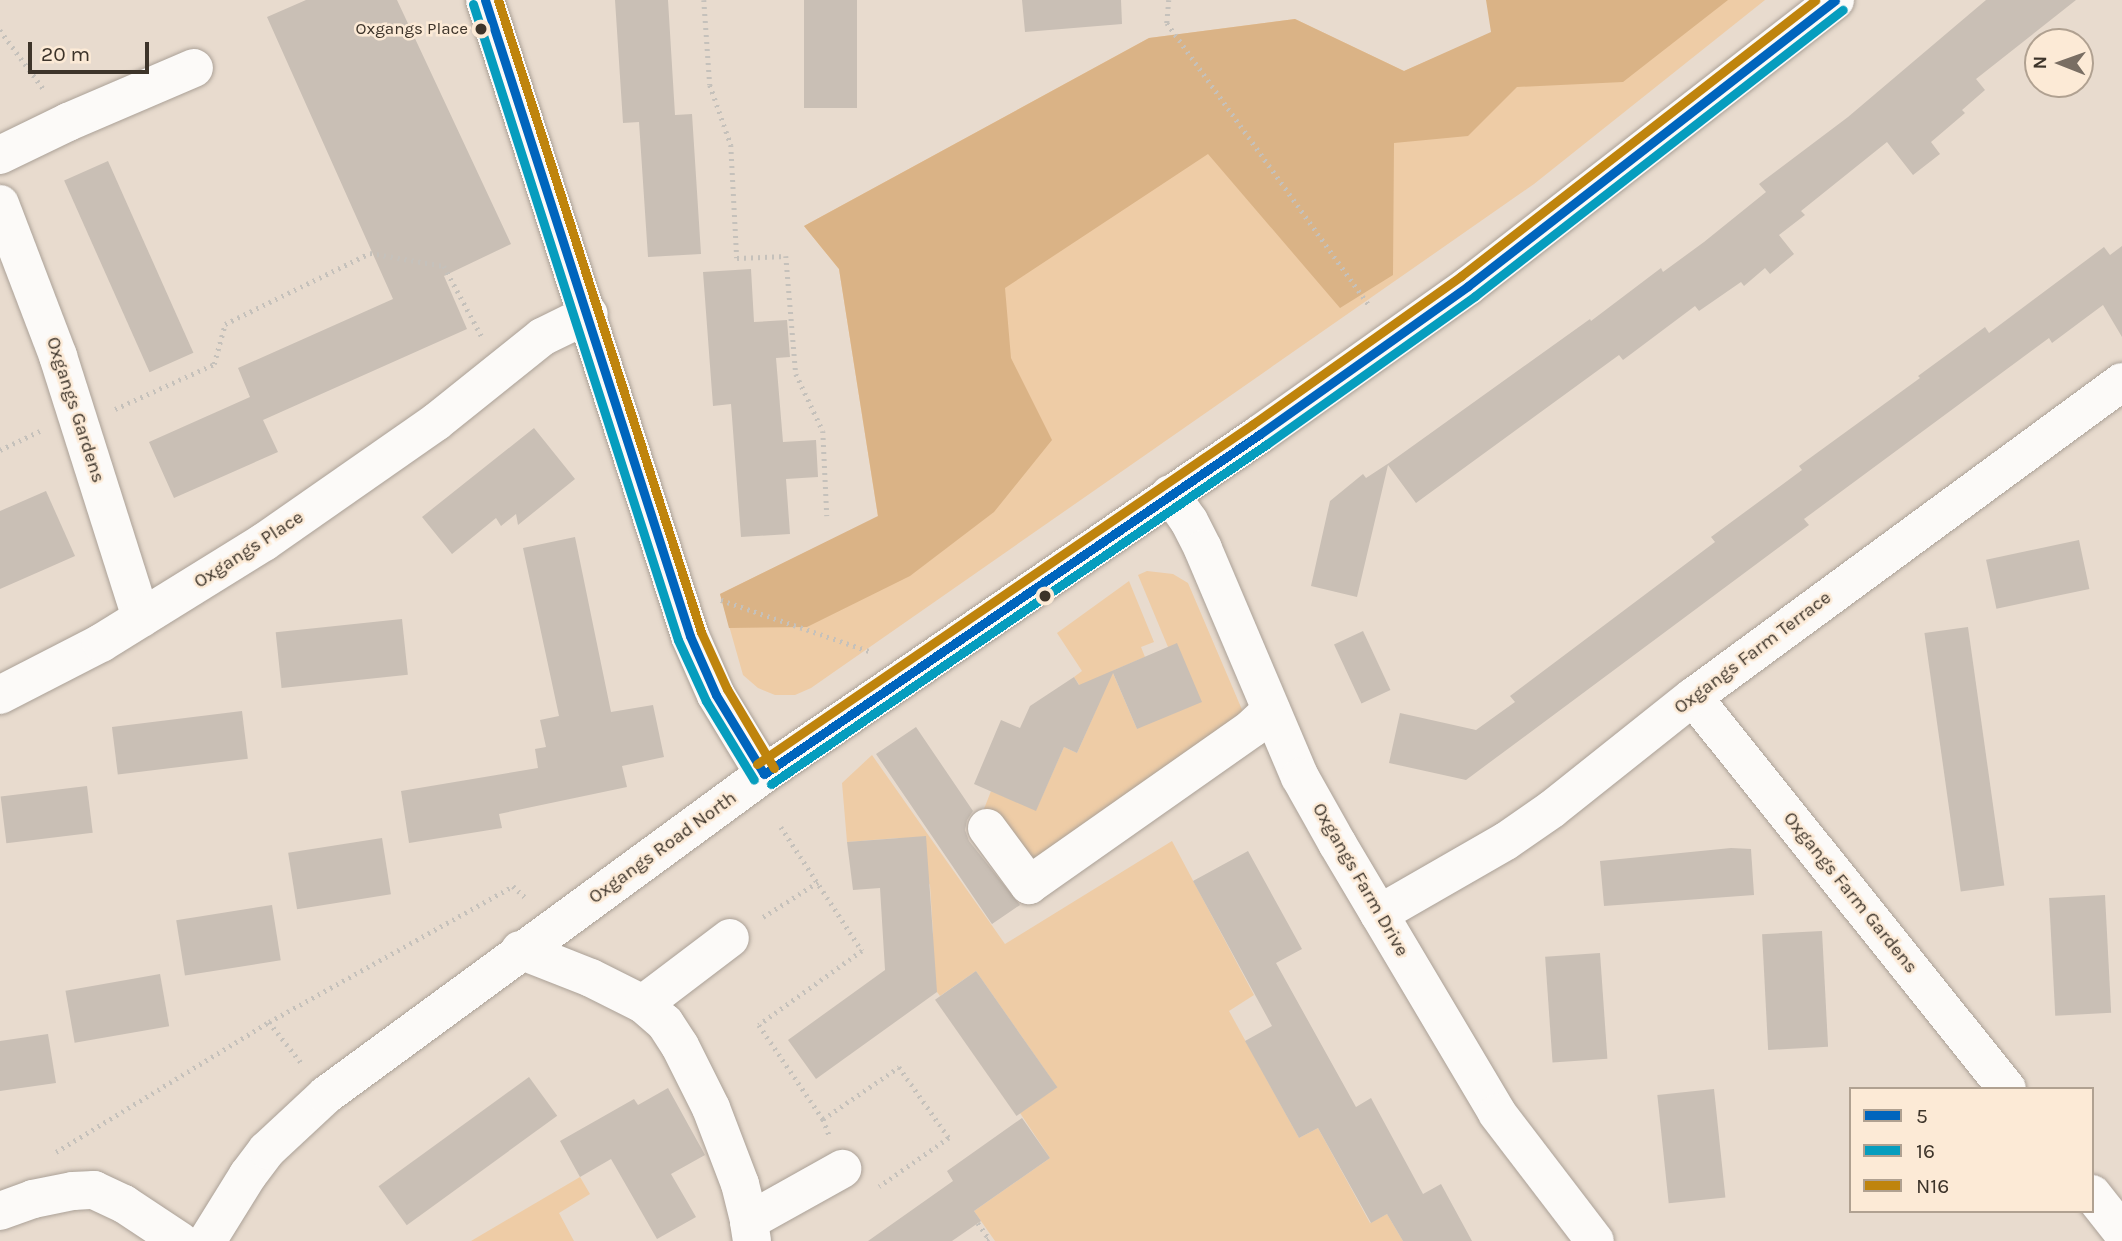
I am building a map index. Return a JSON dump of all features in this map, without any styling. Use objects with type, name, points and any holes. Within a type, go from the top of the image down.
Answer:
[{"type":"street","points":[[485,0],[703,668],[729,719],[764,774]]},
{"type":"street","name":"Oxgangs Road North","points":[[207,1241],[248,1174],[267,1150],[326,1095],[520,950],[764,774],[1468,286],[1835,0]]},
{"type":"street","points":[[0,155],[68,122],[194,68]]},
{"type":"street","name":"Oxgangs Gardens","points":[[0,204],[77,414],[141,618]]},
{"type":"street","name":"Oxgangs Place","points":[[0,695],[58,667],[141,618],[334,495],[436,422],[542,337],[589,314]]},
{"type":"street","name":"Oxgangs Farm Terrace","points":[[1379,914],[1506,841],[1552,809],[1693,697],[2121,384]]},
{"type":"street","name":"Oxgangs Farm Drive","points":[[1170,494],[1189,521],[1203,549],[1300,777],[1497,1113],[1595,1241]]},
{"type":"street","name":"Oxgangs Farm Gardens","points":[[1693,697],[2005,1087]]},
{"type":"street","points":[[987,828],[1029,885],[1252,728],[1271,710]]},
{"type":"street","points":[[643,1004],[730,938]]},
{"type":"street","points":[[520,950],[591,978],[643,1004],[664,1023],[680,1046],[711,1108],[740,1184],[751,1231],[842,1169]]},
{"type":"street","points":[[0,1211],[33,1199],[94,1190],[124,1204],[180,1241]]},
{"type":"street","points":[[2094,1197],[2122,1232]]},
{"type":"path","points":[[704,0],[710,85],[731,145],[737,258],[786,256],[796,374],[822,430],[827,516]]},
{"type":"path","points":[[1169,0],[1167,23],[1373,310],[1362,317]]},
{"type":"path","points":[[0,30],[68,122]]},
{"type":"path","points":[[0,450],[77,414],[111,410],[214,364],[225,324],[370,253],[444,266],[499,369]]},
{"type":"path","points":[[674,584],[919,667]]},
{"type":"path","points":[[781,827],[862,951],[759,1025],[822,1119],[899,1066],[949,1138],[876,1189]]},
{"type":"path","points":[[730,938],[818,882]]},
{"type":"path","points":[[54,1153],[269,1022],[513,886],[556,926]]},
{"type":"path","points":[[269,1022],[326,1095]]},
{"type":"path","points":[[978,1223],[989,1239],[986,1241]]},
{"type":"shaded area","points":[[1486,0],[1728,0],[1623,82],[1517,87],[1468,136],[1394,143],[1393,275],[1340,308],[1208,154],[1005,288],[1011,358],[1052,440],[994,512],[910,576],[807,627],[729,628],[720,594],[878,516],[839,269],[804,226],[1149,38],[1295,19],[1404,71],[1491,32]]},
{"type":"shaded area","points":[[1568,0],[1765,0],[1534,184],[811,688],[795,695],[775,695],[758,688],[743,675],[720,594],[878,517],[839,269],[804,226],[1149,38],[1295,19],[1404,71]]},
{"type":"shaded area","points":[[1147,571],[1173,574],[1188,583],[1246,719],[1028,875],[984,809],[991,791],[1036,810],[1064,747],[1077,753],[1096,710],[1074,677],[1082,671],[1057,633],[1129,581],[1154,642],[1141,647],[1145,657],[1112,671],[1137,729],[1168,647],[1138,575]]},
{"type":"shaded area","points":[[872,755],[1005,944],[1172,841],[1254,995],[1229,1011],[1299,1138],[1318,1128],[1370,1223],[1387,1214],[1403,1241],[995,1241],[974,1211],[1050,1158],[1020,1113],[1057,1087],[976,971],[940,996],[908,953],[933,933],[930,885],[898,838],[847,842],[842,783]]},
{"type":"shaded area","points":[[580,1177],[590,1194],[559,1213],[574,1241],[471,1241]]},
{"type":"building","points":[[306,0],[397,0],[511,244],[444,276],[467,329],[263,420],[278,452],[174,498],[149,442],[250,397],[238,368],[393,299],[267,17]]},
{"type":"building","points":[[615,0],[668,0],[675,115],[692,114],[701,254],[648,257],[639,122],[623,123]]},
{"type":"building","points":[[804,0],[857,0],[857,108],[804,108]]},
{"type":"building","points":[[1022,0],[1121,0],[1122,24],[1025,32]]},
{"type":"building","points":[[1986,0],[2076,0],[2041,28],[2024,28],[2024,41],[1976,79],[1985,90],[1962,110],[1965,113],[1931,142],[1940,154],[1913,175],[1887,142],[1801,211],[1805,215],[1779,235],[1794,254],[1770,274],[1765,268],[1744,286],[1741,282],[1699,311],[1695,306],[1623,360],[1619,355],[1416,503],[1388,465],[1357,597],[1311,586],[1330,501],[1363,474],[1366,478],[1389,463],[1590,319],[1591,321],[1661,268],[1663,272],[1704,242],[1766,192],[1759,184],[1848,117]]},
{"type":"building","points":[[108,161],[193,353],[150,372],[64,181]]},
{"type":"building","points":[[2122,246],[2122,337],[2103,305],[2052,343],[2049,338],[1804,519],[1809,525],[1466,780],[1389,763],[1400,713],[1476,730],[1515,702],[1510,696],[1715,542],[1711,537],[1802,470],[1799,466],[1920,378],[1918,376],[1985,327],[1989,333],[2104,247],[2110,255]]},
{"type":"building","points":[[751,269],[754,322],[787,320],[790,357],[776,358],[783,442],[816,440],[818,477],[786,479],[790,534],[741,537],[731,404],[713,406],[703,272]]},
{"type":"building","points":[[534,428],[575,479],[518,525],[516,514],[501,526],[496,518],[452,554],[422,517]]},
{"type":"building","points":[[46,491],[75,556],[0,589],[0,511]]},
{"type":"building","points":[[575,537],[611,712],[653,705],[664,757],[622,766],[627,787],[499,814],[502,828],[409,843],[401,791],[538,768],[535,749],[546,747],[540,720],[559,716],[523,548]]},
{"type":"building","points":[[2079,540],[2089,589],[1996,609],[1986,560]]},
{"type":"building","points":[[402,619],[408,675],[282,688],[276,632]]},
{"type":"building","points":[[1968,627],[2004,885],[1961,892],[1924,633]]},
{"type":"building","points":[[1363,631],[1390,690],[1361,703],[1334,645]]},
{"type":"building","points":[[1177,643],[1202,702],[1137,729],[1113,673],[1077,753],[1064,747],[1036,811],[974,784],[1001,720],[1020,728],[1030,706],[1074,677],[1079,685]]},
{"type":"building","points":[[242,711],[248,759],[118,775],[112,727]]},
{"type":"building","points":[[916,727],[973,811],[965,830],[969,841],[1020,905],[992,924],[876,754]]},
{"type":"building","points":[[87,786],[93,833],[6,843],[1,797]]},
{"type":"building","points":[[926,836],[937,992],[816,1079],[788,1040],[885,970],[880,888],[853,890],[847,842]]},
{"type":"building","points":[[382,838],[391,894],[297,909],[288,853]]},
{"type":"building","points":[[1731,848],[1751,849],[1754,895],[1604,906],[1600,861]]},
{"type":"building","points":[[1248,851],[1302,949],[1276,963],[1356,1107],[1371,1098],[1423,1194],[1441,1184],[1472,1241],[1403,1241],[1387,1214],[1371,1223],[1318,1128],[1299,1138],[1245,1041],[1272,1026],[1193,881]]},
{"type":"building","points":[[2105,895],[2111,1013],[2055,1016],[2049,898]]},
{"type":"building","points":[[272,905],[281,960],[185,975],[176,920]]},
{"type":"building","points":[[1822,931],[1828,1047],[1768,1050],[1762,934]]},
{"type":"building","points":[[1600,953],[1607,1059],[1553,1063],[1545,957]]},
{"type":"building","points":[[976,971],[1057,1087],[1016,1116],[935,1000]]},
{"type":"building","points":[[160,974],[169,1026],[75,1043],[65,991]]},
{"type":"building","points":[[48,1034],[56,1083],[0,1091],[0,1041]]},
{"type":"building","points":[[529,1077],[557,1116],[407,1225],[379,1186]]},
{"type":"building","points":[[668,1088],[705,1155],[671,1174],[696,1217],[657,1239],[611,1159],[580,1177],[560,1141],[634,1099],[638,1105]]},
{"type":"building","points":[[1714,1089],[1725,1197],[1669,1203],[1657,1095]]},
{"type":"building","points":[[1022,1118],[1050,1158],[974,1211],[981,1221],[952,1241],[868,1241],[953,1181],[947,1171]]},
{"type":"transit line","name":"5","points":[[485,0],[690,636],[716,695],[764,774]]},
{"type":"transit line","name":"N16","points":[[498,0],[701,632],[727,689],[774,768]]},
{"type":"transit line","name":"N16","points":[[757,764],[1253,424],[1461,276],[1815,0]]},
{"type":"transit line","name":"5","points":[[764,774],[1260,434],[1468,286],[1835,0]]},
{"type":"transit line","name":"16","points":[[473,4],[678,640],[706,701],[754,780]]},
{"type":"transit line","name":"16","points":[[771,784],[1267,444],[1475,296],[1843,10]]},
{"type":"place","name":"Oxgangs Place","points":[[481,29]]}]
